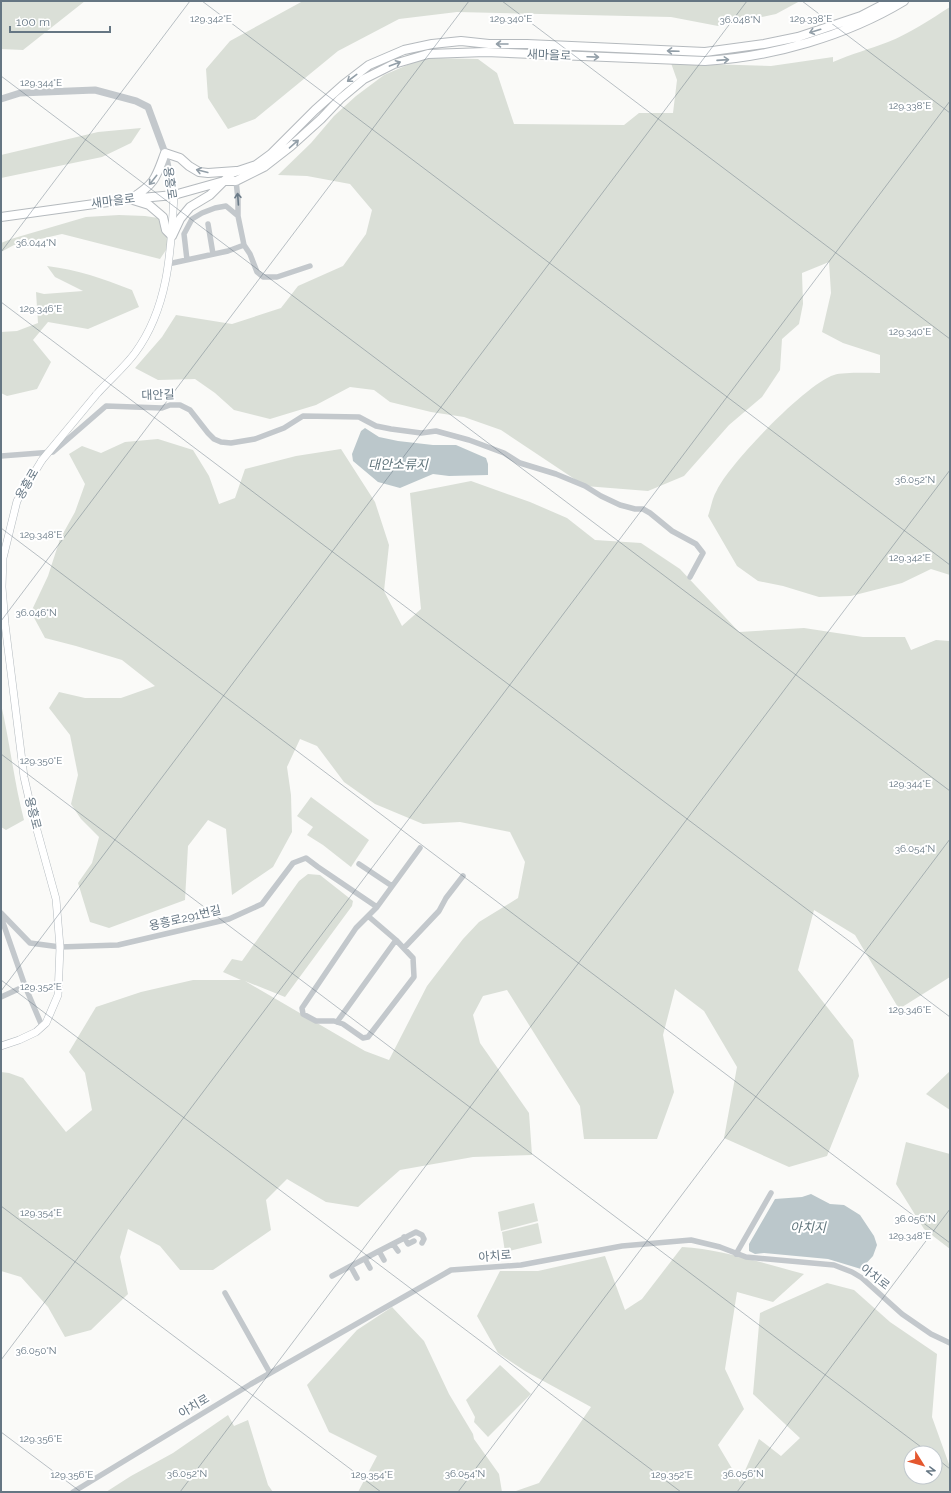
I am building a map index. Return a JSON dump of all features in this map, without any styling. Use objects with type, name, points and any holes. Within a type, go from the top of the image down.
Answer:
[{"type":"main road","name":"새마을로","points":[[224,181],[232,173],[256,165],[271,154],[315,110],[343,85],[369,65],[404,50],[432,44],[461,41],[489,44],[527,44],[705,52],[764,44],[798,37],[861,16],[890,1]]},
{"type":"main road","name":"새마을로","points":[[1,217],[130,199],[174,195],[224,181],[236,181],[264,167],[291,146],[321,119],[340,99],[364,79],[394,64],[428,54],[486,52],[705,61],[729,60],[815,41],[864,22],[904,1]]},
{"type":"main road","points":[[130,199],[145,190],[152,183],[158,175],[166,153],[180,158],[199,172],[208,173],[240,170]]},
{"type":"main road","points":[[130,199],[149,205],[160,214],[163,217],[166,230],[172,236],[180,219],[190,207],[210,195],[224,181]]},
{"type":"main road","name":"용흥로","points":[[1,1046],[30,1034],[46,1023],[58,995],[60,947],[56,899],[24,777],[3,622],[3,558],[16,502],[42,460],[96,395],[135,353],[156,318],[166,279],[172,236],[174,195]]},
{"type":"street","name":"용흥로","points":[[1,99],[20,93],[95,90],[136,101],[148,107],[166,153],[174,195]]},
{"type":"street","points":[[236,181],[238,216],[244,246],[250,254],[257,272],[263,277],[277,277],[310,266]]},
{"type":"street","points":[[187,260],[184,234],[192,219],[215,208],[226,206],[238,216]]},
{"type":"street","points":[[208,224],[213,254]]},
{"type":"street","points":[[168,264],[244,246]]},
{"type":"street","name":"대안길","points":[[1,456],[53,452],[106,406],[162,408],[170,405],[180,405],[190,410],[214,439],[221,442],[231,443],[255,439],[284,428],[303,416],[359,417],[376,426],[391,430],[421,433],[436,431],[469,440],[504,453],[520,463],[556,474],[585,486],[600,496],[620,505],[635,509],[643,509],[672,531],[696,544],[702,553],[690,577]]},
{"type":"street","points":[[368,916],[396,940],[413,958],[414,977],[368,1037],[363,1038],[337,1022],[316,1021],[303,1014],[302,1008],[356,928],[368,916],[377,907],[420,848]]},
{"type":"street","name":"용흥로291번길","points":[[1,913],[30,943],[60,947],[118,945],[229,919],[262,904],[293,863],[306,858],[377,907]]},
{"type":"street","points":[[359,864],[392,886]]},
{"type":"street","points":[[404,948],[439,911],[446,898],[463,876]]},
{"type":"street","points":[[1,917],[25,986],[42,1026]]},
{"type":"street","points":[[337,1022],[396,940]]},
{"type":"street","points":[[1,996],[25,986]]},
{"type":"street","points":[[736,1254],[771,1193]]},
{"type":"street","points":[[332,1276],[416,1232],[422,1235],[424,1239],[422,1243]]},
{"type":"street","points":[[404,1237],[408,1244],[414,1241]]},
{"type":"street","name":"아치로","points":[[72,1492],[270,1373],[451,1270],[521,1265],[622,1246],[691,1240],[720,1247],[746,1257],[834,1265],[852,1272],[862,1278],[902,1314],[931,1334],[950,1343]]},
{"type":"street","points":[[393,1244],[398,1251]]},
{"type":"street","points":[[379,1251],[384,1260]]},
{"type":"street","points":[[365,1259],[370,1268]]},
{"type":"street","points":[[351,1267],[357,1278]]},
{"type":"street","points":[[225,1293],[270,1373]]},
{"type":"shaded area","points":[[1,1],[85,1],[23,50],[1,49]]},
{"type":"shaded area","points":[[303,1],[800,1],[776,14],[718,26],[671,17],[457,12],[399,19],[338,51],[255,119],[228,129],[208,98],[206,69],[230,41]]},
{"type":"shaded area","points":[[950,7],[950,575],[931,569],[902,583],[851,596],[819,597],[783,586],[758,581],[737,566],[708,516],[715,493],[737,462],[770,425],[806,393],[822,381],[834,375],[850,373],[880,373],[880,355],[843,343],[822,332],[831,293],[829,262],[802,273],[803,304],[799,324],[782,339],[780,370],[762,397],[729,425],[684,476],[648,491],[585,486],[501,430],[464,417],[431,412],[390,402],[374,390],[350,387],[316,405],[270,419],[234,410],[215,393],[195,379],[158,380],[135,368],[162,337],[176,315],[232,324],[281,308],[298,286],[343,266],[366,234],[372,210],[350,184],[307,176],[278,175],[311,143],[334,116],[356,96],[384,75],[419,60],[431,58],[478,59],[497,73],[514,124],[624,125],[639,113],[673,113],[677,80],[671,63],[771,66],[833,57],[833,62],[896,39]]},
{"type":"shaded area","points":[[141,128],[131,143],[102,157],[1,178],[1,155],[98,132]]},
{"type":"shaded area","points":[[119,215],[145,216],[172,220],[172,241],[160,259],[62,234],[14,245],[1,252],[1,243],[11,239],[86,217]]},
{"type":"shaded area","points":[[47,266],[90,275],[132,290],[139,307],[88,329],[48,322],[33,340],[51,362],[37,389],[7,396],[1,393],[1,332],[17,331],[38,323],[36,292],[44,294],[83,291],[55,277]]},
{"type":"shaded area","points":[[158,439],[193,450],[209,476],[219,504],[235,498],[245,469],[296,456],[341,449],[375,502],[389,545],[384,591],[402,626],[421,609],[410,493],[471,481],[530,502],[567,518],[595,540],[641,543],[680,569],[739,632],[804,628],[863,637],[905,637],[911,650],[936,640],[950,641],[950,977],[899,1009],[855,935],[814,910],[798,970],[853,1040],[859,1076],[827,1156],[789,1167],[724,1138],[737,1067],[704,1011],[675,989],[663,1035],[674,1092],[657,1139],[584,1139],[580,1106],[507,990],[483,996],[473,1015],[480,1043],[529,1113],[532,1155],[473,1157],[400,1170],[358,1207],[326,1202],[287,1179],[266,1200],[271,1230],[213,1270],[180,1270],[160,1246],[128,1229],[120,1257],[128,1294],[91,1330],[65,1337],[48,1307],[21,1277],[1,1271],[1,1072],[23,1078],[66,1132],[92,1110],[85,1073],[69,1052],[96,1007],[141,992],[193,980],[241,980],[223,972],[232,959],[242,961],[299,881],[308,874],[320,875],[353,901],[352,906],[285,997],[245,981],[365,1051],[389,1060],[427,986],[463,939],[479,922],[518,898],[525,862],[510,832],[460,822],[423,824],[375,804],[344,782],[317,746],[300,739],[287,767],[291,795],[292,832],[273,867],[232,895],[226,829],[208,820],[188,846],[185,900],[109,928],[90,922],[78,883],[92,863],[99,837],[81,819],[71,804],[78,775],[70,735],[49,708],[59,692],[85,698],[121,698],[155,686],[122,660],[45,638],[31,612],[48,576],[60,539],[75,512],[85,484],[69,454],[82,446],[101,453],[125,442]]},
{"type":"shaded area","points":[[1,704],[17,791],[24,820],[6,830],[1,827]]},
{"type":"shaded area","points":[[311,797],[369,840],[351,867],[323,845],[307,835],[313,827],[297,816]]},
{"type":"shaded area","points":[[950,1071],[950,1110],[926,1094]]},
{"type":"shaded area","points":[[906,1142],[950,1154],[950,1249],[924,1229],[896,1184]]},
{"type":"shaded area","points":[[534,1203],[538,1221],[501,1231],[498,1212]]},
{"type":"shaded area","points":[[538,1223],[542,1243],[505,1252],[502,1232]]},
{"type":"shaded area","points":[[682,1247],[697,1248],[728,1254],[804,1274],[773,1302],[737,1292],[725,1369],[744,1409],[718,1445],[740,1482],[759,1439],[781,1456],[800,1438],[753,1394],[760,1313],[827,1283],[854,1290],[890,1322],[937,1354],[932,1417],[942,1445],[903,1445],[903,1485],[943,1485],[943,1448],[950,1467],[950,1492],[513,1492],[539,1483],[591,1407],[525,1371],[498,1353],[477,1316],[500,1271],[538,1271],[605,1256],[625,1310],[642,1299]]},
{"type":"shaded area","points":[[392,1307],[424,1341],[449,1394],[473,1434],[474,1439],[499,1474],[502,1492],[358,1492],[377,1456],[329,1432],[307,1385],[357,1330]]},
{"type":"shaded area","points":[[500,1365],[531,1394],[488,1437],[474,1422],[475,1417],[466,1400]]},
{"type":"shaded area","points":[[228,1415],[234,1426],[248,1420],[268,1485],[273,1492],[106,1492],[131,1476],[173,1453]]},
{"type":"water","name":"대안소류지","points":[[365,428],[379,437],[398,441],[433,445],[456,445],[486,458],[488,464],[488,475],[449,476],[433,474],[400,488],[378,482],[353,461],[352,454],[361,431]]},
{"type":"water","name":"아치지","points":[[811,1194],[830,1204],[844,1205],[860,1215],[874,1236],[877,1245],[873,1256],[861,1269],[828,1259],[764,1253],[755,1254],[749,1251],[749,1244],[775,1199],[802,1197]]}]
